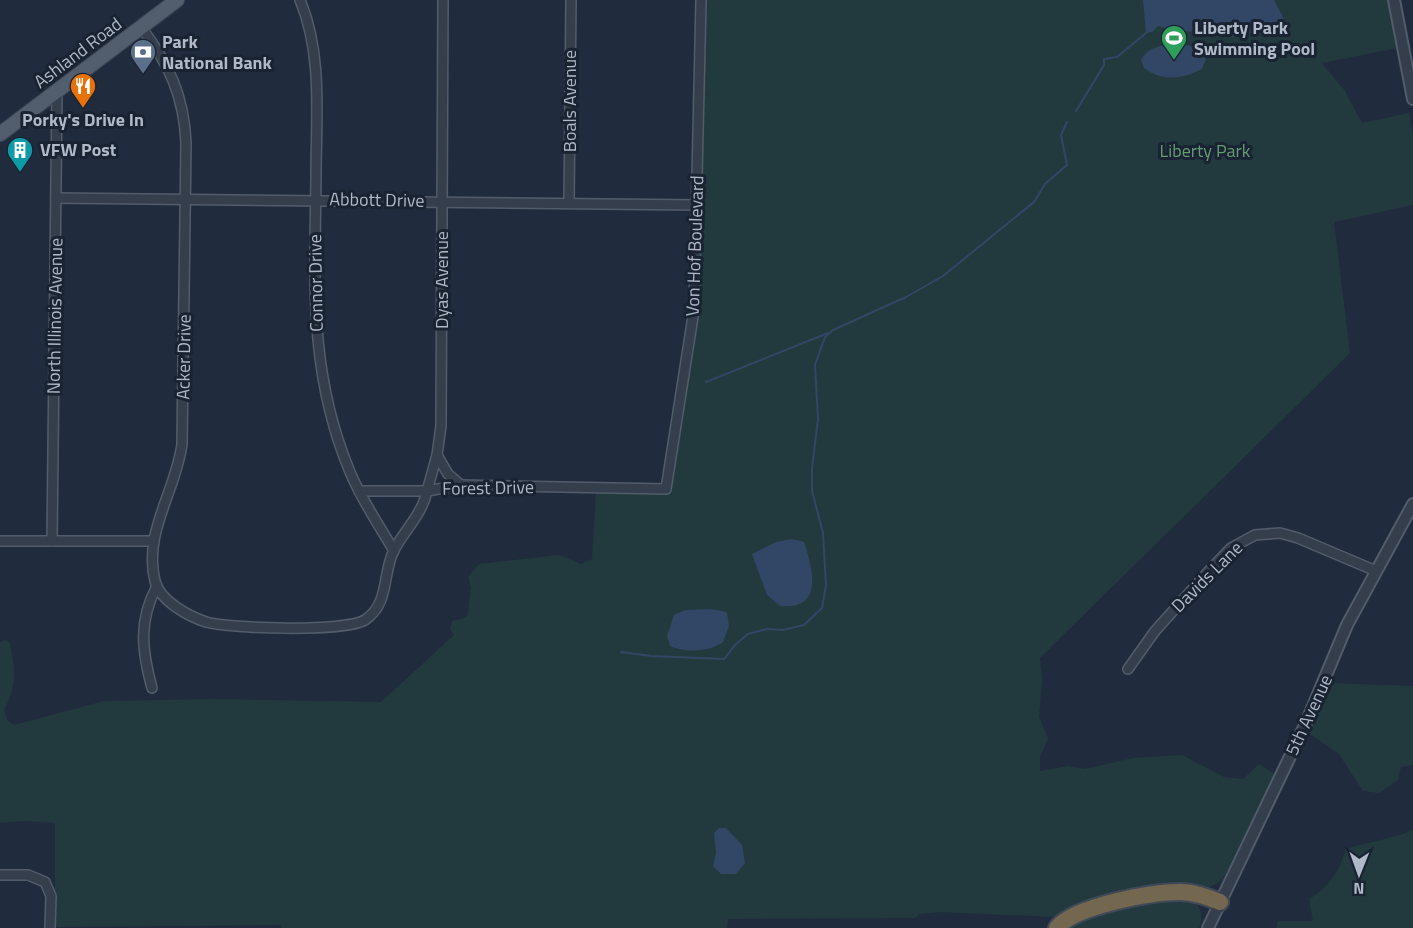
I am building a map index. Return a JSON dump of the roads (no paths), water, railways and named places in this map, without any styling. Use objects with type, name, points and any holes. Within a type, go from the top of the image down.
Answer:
[{"type":"highway","points":[[1058,928],[1076,913],[1164,893],[1189,892],[1220,902]]},
{"type":"main road","name":"Ashland Road","points":[[0,134],[177,0]]},
{"type":"street","name":"Connor Drive","points":[[300,0],[309,24],[316,70],[314,293],[320,374],[335,435],[359,491],[394,551]]},
{"type":"street","name":"Dyas Avenue","points":[[427,491],[437,455],[441,426],[443,0]]},
{"type":"street","name":"Boals Avenue","points":[[569,202],[571,0]]},
{"type":"street","name":"Von Hof Boulevard","points":[[666,489],[692,331],[701,0]]},
{"type":"street","points":[[1394,0],[1413,99]]},
{"type":"street","name":"Acker Drive","points":[[141,27],[168,66],[182,103],[186,198],[182,444],[177,475],[152,541],[157,586],[148,602],[142,626],[143,649],[152,688]]},
{"type":"street","name":"North Illinois Avenue","points":[[52,542],[57,91]]},
{"type":"street","name":"Abbott Drive","points":[[56,198],[697,204]]},
{"type":"street","points":[[437,455],[448,474],[461,485]]},
{"type":"street","name":"Forest Drive","points":[[157,586],[177,607],[215,624],[348,626],[363,620],[380,604],[394,551],[423,504],[427,491],[461,485],[666,489]]},
{"type":"street","points":[[359,491],[427,491]]},
{"type":"street","name":"5th Avenue","points":[[1208,928],[1306,723],[1347,625],[1413,504]]},
{"type":"street","name":"Davids Lane","points":[[1128,669],[1155,631],[1208,572],[1231,548],[1255,535],[1280,533],[1298,538],[1376,571]]},
{"type":"street","points":[[0,541],[152,541]]},
{"type":"street","points":[[0,875],[28,875],[42,880],[51,896],[50,928]]},
{"type":"water","points":[[1143,0],[1274,0],[1284,19],[1268,37],[1257,32],[1232,37],[1208,32],[1176,31],[1158,26],[1152,32],[1146,33]]},
{"type":"water","name":"Liberty Park Swimming Pool","points":[[1171,44],[1196,48],[1204,54],[1206,59],[1202,69],[1173,78],[1158,75],[1144,68],[1141,60],[1150,50]]},
{"type":"water","points":[[792,539],[804,542],[812,575],[812,586],[804,601],[794,606],[780,606],[767,595],[752,554],[776,542]]},
{"type":"water","points":[[710,609],[727,612],[729,626],[723,642],[711,648],[697,650],[683,650],[670,646],[667,636],[674,615],[685,610]]},
{"type":"water","points":[[719,828],[726,828],[742,845],[745,863],[736,874],[721,874],[713,866],[716,853],[714,833]]},
{"type":"waterway","points":[[1076,111],[1104,65],[1104,59],[1117,57],[1146,33]]},
{"type":"waterway","points":[[833,330],[906,297],[943,276],[1034,202],[1045,184],[1067,165],[1061,135],[1067,122]]},
{"type":"waterway","points":[[621,652],[651,656],[724,659],[748,634],[767,629],[783,630],[804,625],[822,608],[826,585],[823,533],[812,491],[812,468],[818,419],[815,365],[825,337],[833,330]]},
{"type":"waterway","points":[[706,382],[828,333]]},
{"type":"place","name":"Liberty Park Swimming Pool","points":[[1174,61]]},
{"type":"place","name":"Park National Bank","points":[[143,75]]},
{"type":"place","name":"Porky's Drive In","points":[[83,109]]},
{"type":"place","name":"VFW Post","points":[[20,173]]},
{"type":"park label","name":"Liberty Park","points":[[1205,151]]}]
